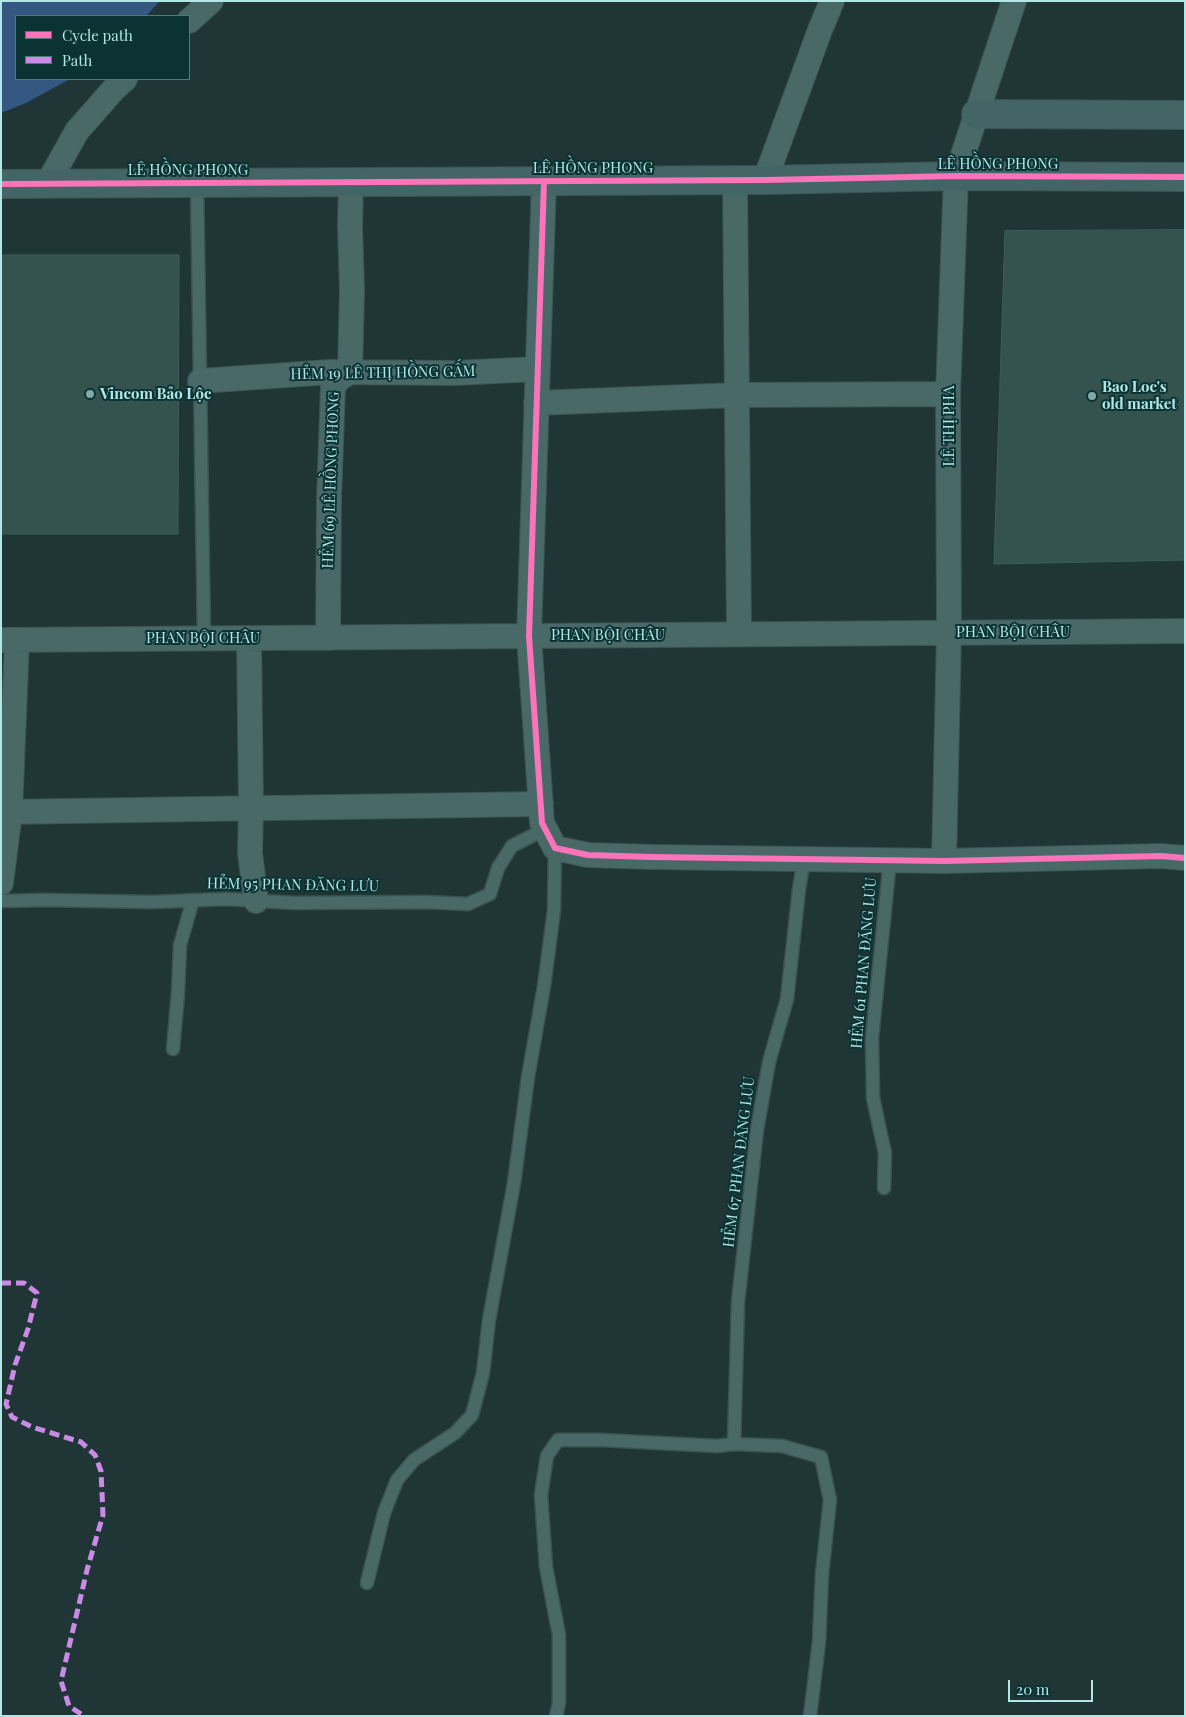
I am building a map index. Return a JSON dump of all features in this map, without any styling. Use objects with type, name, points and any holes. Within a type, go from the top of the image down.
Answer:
[{"type":"street","points":[[190,20],[211,1]]},
{"type":"street","points":[[765,180],[832,1]]},
{"type":"street","name":"LÊ THỊ PHA","points":[[944,861],[949,632],[948,394],[956,176],[1014,1]]},
{"type":"street","points":[[48,183],[77,131],[124,80]]},
{"type":"street","points":[[976,114],[1185,115]]},
{"type":"street","name":"LÊ HỒNG PHONG","points":[[1,184],[765,180],[956,176],[1185,176]]},
{"type":"street","points":[[735,180],[738,634]]},
{"type":"street","points":[[544,181],[529,636],[542,823],[550,838],[588,855],[944,861],[1162,856],[1185,858]]},
{"type":"street","name":"HẺM 69 LÊ HỒNG PHONG","points":[[328,638],[329,499],[333,386],[340,378],[350,372],[352,290],[351,182]]},
{"type":"street","name":"HẺM 19 LÊ THỊ HỒNG GẤM","points":[[200,381],[330,372],[455,372],[537,369]]},
{"type":"street","points":[[536,403],[737,395],[948,394]]},
{"type":"street","name":"PHAN BỘI CHÂU","points":[[9,640],[1185,631]]},
{"type":"street","points":[[249,638],[250,853],[256,900]]},
{"type":"street","points":[[1,883],[6,812],[9,640]]},
{"type":"street","points":[[6,812],[541,804]]},
{"type":"lane","points":[[196,183],[204,638]]},
{"type":"lane","points":[[367,1583],[384,1513],[396,1480],[414,1460],[455,1433],[472,1415],[484,1373],[489,1320],[514,1184],[528,1077],[544,986],[554,910],[550,838]]},
{"type":"lane","name":"HẺM 95 PHAN ĐĂNG LƯU","points":[[1,901],[152,902],[226,899],[295,904],[426,902],[468,904],[490,894],[498,868],[512,846],[550,838]]},
{"type":"lane","name":"HẺM 67 PHAN ĐĂNG LƯU","points":[[734,1444],[738,1302],[757,1130],[769,1062],[787,999],[804,859]]},
{"type":"lane","name":"HẺM 61 PHAN ĐĂNG LƯU","points":[[884,1188],[885,1153],[873,1098],[872,1038],[890,860]]},
{"type":"lane","points":[[173,1049],[180,945],[193,900]]},
{"type":"lane","points":[[556,1716],[559,1703],[559,1635],[546,1567],[541,1495],[547,1456],[558,1440],[601,1440],[717,1446],[734,1444],[782,1446],[820,1457],[830,1500],[822,1574],[820,1642],[810,1716]]},
{"type":"water","points":[[1,1],[160,1],[147,15],[15,15],[15,80],[68,80],[26,103],[1,113]]},
{"type":"building","name":"Bao Loc's old market","points":[[1185,230],[1185,560],[994,564],[1005,231]]},
{"type":"building","name":"Vincom Bảo Lộc","points":[[1,255],[179,255],[178,534],[1,534]]},
{"type":"marked path","points":[[1,1283],[24,1283],[37,1293],[28,1329],[15,1365],[6,1404],[12,1417],[32,1427],[81,1442],[95,1455],[101,1471],[103,1515],[87,1570],[61,1681],[69,1706],[84,1716]]},
{"type":"cycle path","points":[[1,184],[765,180],[956,176],[1185,177]]},
{"type":"cycle path","points":[[544,181],[529,636],[542,823],[555,848],[588,855],[652,857],[944,861],[1161,856],[1185,858]]},
{"type":"place","name":"Vincom Bảo Lộc","points":[[90,394]]},
{"type":"place","name":"Bao Loc's old market","points":[[1092,396]]}]
